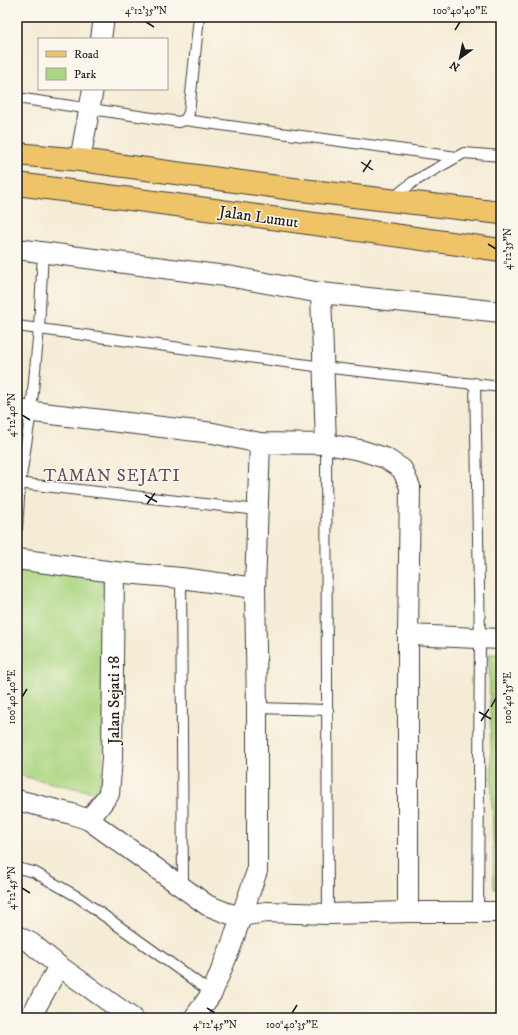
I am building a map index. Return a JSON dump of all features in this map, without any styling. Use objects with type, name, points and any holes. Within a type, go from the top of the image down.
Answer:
[{"type":"main road","name":"Jalan Lumut","points":[[17,154],[80,160],[285,188],[501,213]]},
{"type":"main road","name":"Jalan Lumut","points":[[17,184],[501,250]]},
{"type":"street","points":[[101,38],[104,17]]},
{"type":"street","points":[[80,160],[93,90]]},
{"type":"street","points":[[17,249],[233,277],[321,293],[501,312]]},
{"type":"street","points":[[321,293],[326,444]]},
{"type":"street","points":[[24,411],[213,433],[260,443],[326,444],[360,450],[385,458],[402,470],[410,487],[408,635],[408,912]]},
{"type":"street","points":[[194,1018],[212,994],[231,946],[256,871],[257,708],[255,588],[260,443]]},
{"type":"street","points":[[17,559],[255,588]]},
{"type":"street","name":"Jalan Sejati 18","points":[[89,820],[109,794],[112,758],[114,572]]},
{"type":"street","points":[[408,635],[501,639]]},
{"type":"street","points":[[17,800],[72,814],[89,820],[207,905],[227,914],[240,916],[266,912],[328,914],[501,912]]},
{"type":"street","points":[[17,936],[30,943],[132,1018]]},
{"type":"street","points":[[30,1018],[60,966]]},
{"type":"lane","points":[[185,120],[189,113],[199,17]]},
{"type":"lane","points":[[17,98],[180,122],[185,120],[456,157]]},
{"type":"lane","points":[[390,200],[413,182],[464,153],[501,156]]},
{"type":"lane","points":[[17,528],[24,411],[39,328],[43,253]]},
{"type":"lane","points":[[17,326],[323,367],[501,387]]},
{"type":"lane","points":[[475,383],[480,638],[478,912]]},
{"type":"lane","points":[[326,444],[328,914]]},
{"type":"lane","points":[[19,483],[258,510]]},
{"type":"lane","points":[[181,578],[183,888]]},
{"type":"lane","points":[[257,708],[328,710]]},
{"type":"lane","points":[[17,868],[34,872],[78,897],[212,994]]},
{"type":"green space","points":[[17,566],[110,579],[101,794],[17,775]]},
{"type":"green space","points":[[489,654],[501,654],[501,889],[494,889]]},
{"type":"district","name":"TAMAN SEJATI","points":[[112,475]]}]
